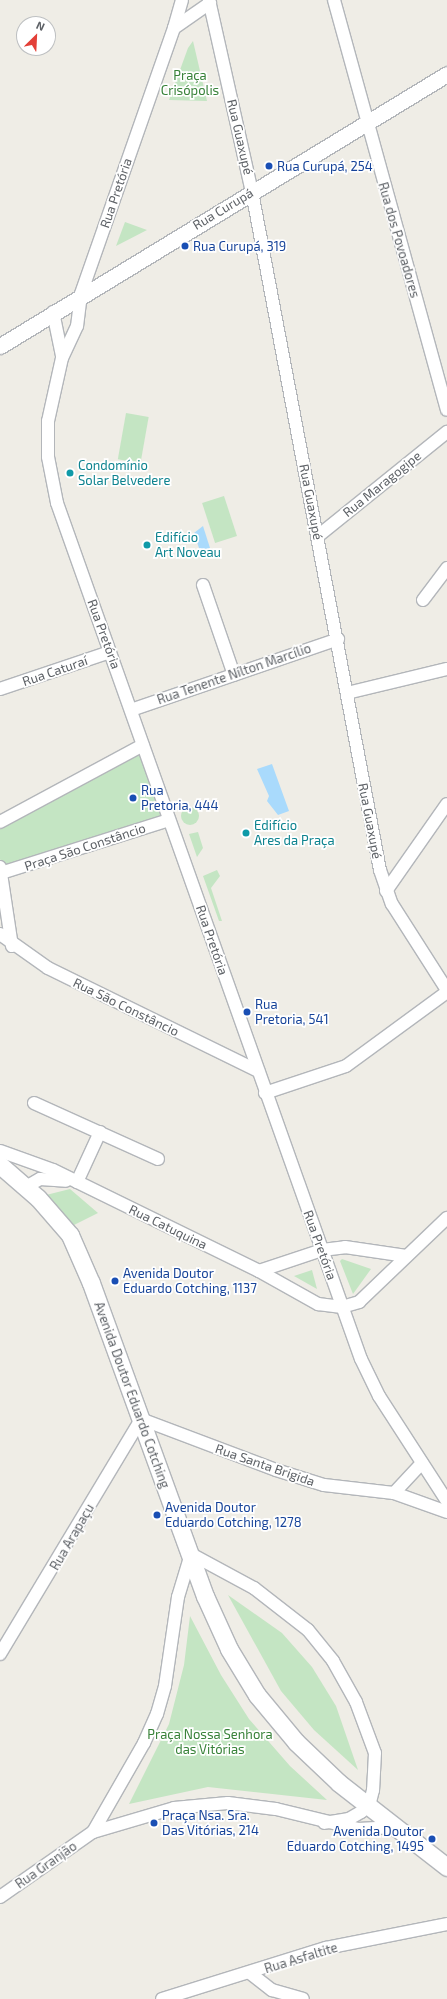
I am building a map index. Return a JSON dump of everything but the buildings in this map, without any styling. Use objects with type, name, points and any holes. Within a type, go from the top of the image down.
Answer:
[{"type":"main road","name":"Avenida Doutor Eduardo Cotching","points":[[0,1165],[26,1187],[70,1235],[191,1554],[229,1648],[257,1695],[296,1742],[369,1806],[447,1867]]},
{"type":"street","name":"Rua Pretória","points":[[182,0],[174,28],[81,294],[77,326],[62,358],[48,421],[48,457],[57,503],[342,1307],[380,1396],[447,1501]]},
{"type":"street","name":"Rua dos Povoadores","points":[[334,0],[366,122],[447,410]]},
{"type":"street","points":[[174,28],[210,2]]},
{"type":"street","name":"Rua Guaxupé","points":[[210,2],[252,192],[386,891],[447,991]]},
{"type":"street","name":"Rua Curupá","points":[[0,346],[81,294],[447,74]]},
{"type":"street","name":"Rua Pretória","points":[[53,312],[62,358]]},
{"type":"street","name":"Rua Maragogipe","points":[[318,536],[447,432]]},
{"type":"street","points":[[423,600],[447,568]]},
{"type":"street","points":[[203,585],[234,675]]},
{"type":"street","name":"Rua Tenente Nílton Marcílio","points":[[131,710],[338,639]]},
{"type":"street","name":"Rua Caturaí","points":[[0,689],[110,652]]},
{"type":"street","points":[[347,693],[447,669]]},
{"type":"street","points":[[0,822],[143,745]]},
{"type":"street","points":[[386,891],[447,804]]},
{"type":"street","name":"Praça São Constâncio","points":[[12,946],[1,870],[169,820]]},
{"type":"street","name":"Rua São Constâncio","points":[[0,934],[12,946],[48,968],[258,1071]]},
{"type":"street","points":[[265,1093],[346,1066],[447,991]]},
{"type":"street","points":[[34,1103],[100,1132],[158,1160]]},
{"type":"street","points":[[77,1182],[100,1132]]},
{"type":"street","name":"Rua Catuquina","points":[[0,1151],[77,1182],[259,1271],[300,1296],[318,1304],[342,1307],[359,1302],[447,1218]]},
{"type":"street","name":"Rua Catuquina","points":[[26,1187],[40,1179],[77,1182]]},
{"type":"street","points":[[259,1271],[322,1250],[345,1247],[406,1256]]},
{"type":"street","name":"Rua Santa Brigida","points":[[141,1419],[226,1453],[324,1485],[394,1493],[447,1512]]},
{"type":"street","name":"Rua Arapaçu","points":[[0,1654],[141,1419]]},
{"type":"street","points":[[394,1493],[422,1463]]},
{"type":"street","points":[[93,1832],[144,1743],[156,1714],[165,1686],[178,1597],[191,1554],[276,1603],[308,1630],[333,1661],[356,1702],[375,1753],[369,1806],[349,1819],[324,1823]]},
{"type":"street","points":[[93,1832],[196,1804],[228,1803],[276,1809],[324,1823],[358,1829],[395,1827]]},
{"type":"street","name":"Rua Granjão","points":[[0,1897],[93,1832]]},
{"type":"street","name":"Rua Asfaltite","points":[[162,1999],[250,1973],[326,1948],[445,1922]]},
{"type":"street","points":[[250,1973],[272,1990],[303,1999]]},
{"type":"green space","name":"Praça Crisópolis","points":[[193,41],[207,101],[169,100],[188,48]]},
{"type":"green space","points":[[125,222],[147,230],[116,246]]},
{"type":"green space","points":[[126,413],[149,417],[140,463],[118,459]]},
{"type":"green space","points":[[224,496],[237,536],[215,543],[202,503]]},
{"type":"green space","points":[[141,751],[163,818],[5,872],[0,859],[0,826]]},
{"type":"green space","points":[[190,807],[196,810],[199,816],[196,822],[190,825],[184,822],[181,816],[184,810]]},
{"type":"green space","points":[[198,832],[203,848],[197,857],[189,834]]},
{"type":"green space","points":[[217,870],[220,876],[211,888],[222,921],[219,921],[203,876]]},
{"type":"green space","points":[[70,1189],[98,1213],[72,1226],[46,1195]]},
{"type":"green space","points":[[342,1259],[371,1269],[353,1294],[340,1261]]},
{"type":"green space","points":[[312,1270],[317,1289],[294,1276]]},
{"type":"green space","name":"Praça Nossa Senhora das Vitórias","points":[[228,1595],[282,1633],[312,1667],[336,1706],[358,1770],[314,1730],[281,1691]]},
{"type":"green space","name":"Praça Nossa Senhora das Vitórias","points":[[190,1616],[221,1675],[249,1719],[290,1766],[327,1800],[208,1787],[129,1804],[169,1724],[184,1665]]},
{"type":"water","points":[[203,526],[210,548],[200,551],[194,533]]},
{"type":"water","points":[[272,764],[289,811],[278,815],[267,801],[269,796],[257,769]]},
{"type":"place","name":"Rua Curupá, 254","points":[[269,166]]},
{"type":"place","name":"Rua Curupá, 319","points":[[185,246]]},
{"type":"place","name":"Condomínio Solar Belvedere","points":[[70,473]]},
{"type":"place","name":"Edifício Art Noveau","points":[[147,545]]},
{"type":"place","name":"Rua Pretoria, 444","points":[[133,798]]},
{"type":"place","name":"Edifício Ares da Praça","points":[[246,833]]},
{"type":"place","name":"Rua Pretoria, 541","points":[[247,1012]]},
{"type":"place","name":"Avenida Doutor Eduardo Cotching, 1137","points":[[115,1281]]},
{"type":"place","name":"Avenida Doutor Eduardo Cotching, 1278","points":[[157,1515]]},
{"type":"place","name":"Praça Nsa. Sra. Das Vitórias, 214","points":[[154,1823]]},
{"type":"place","name":"Avenida Doutor Eduardo Cotching, 1495","points":[[432,1839]]}]
